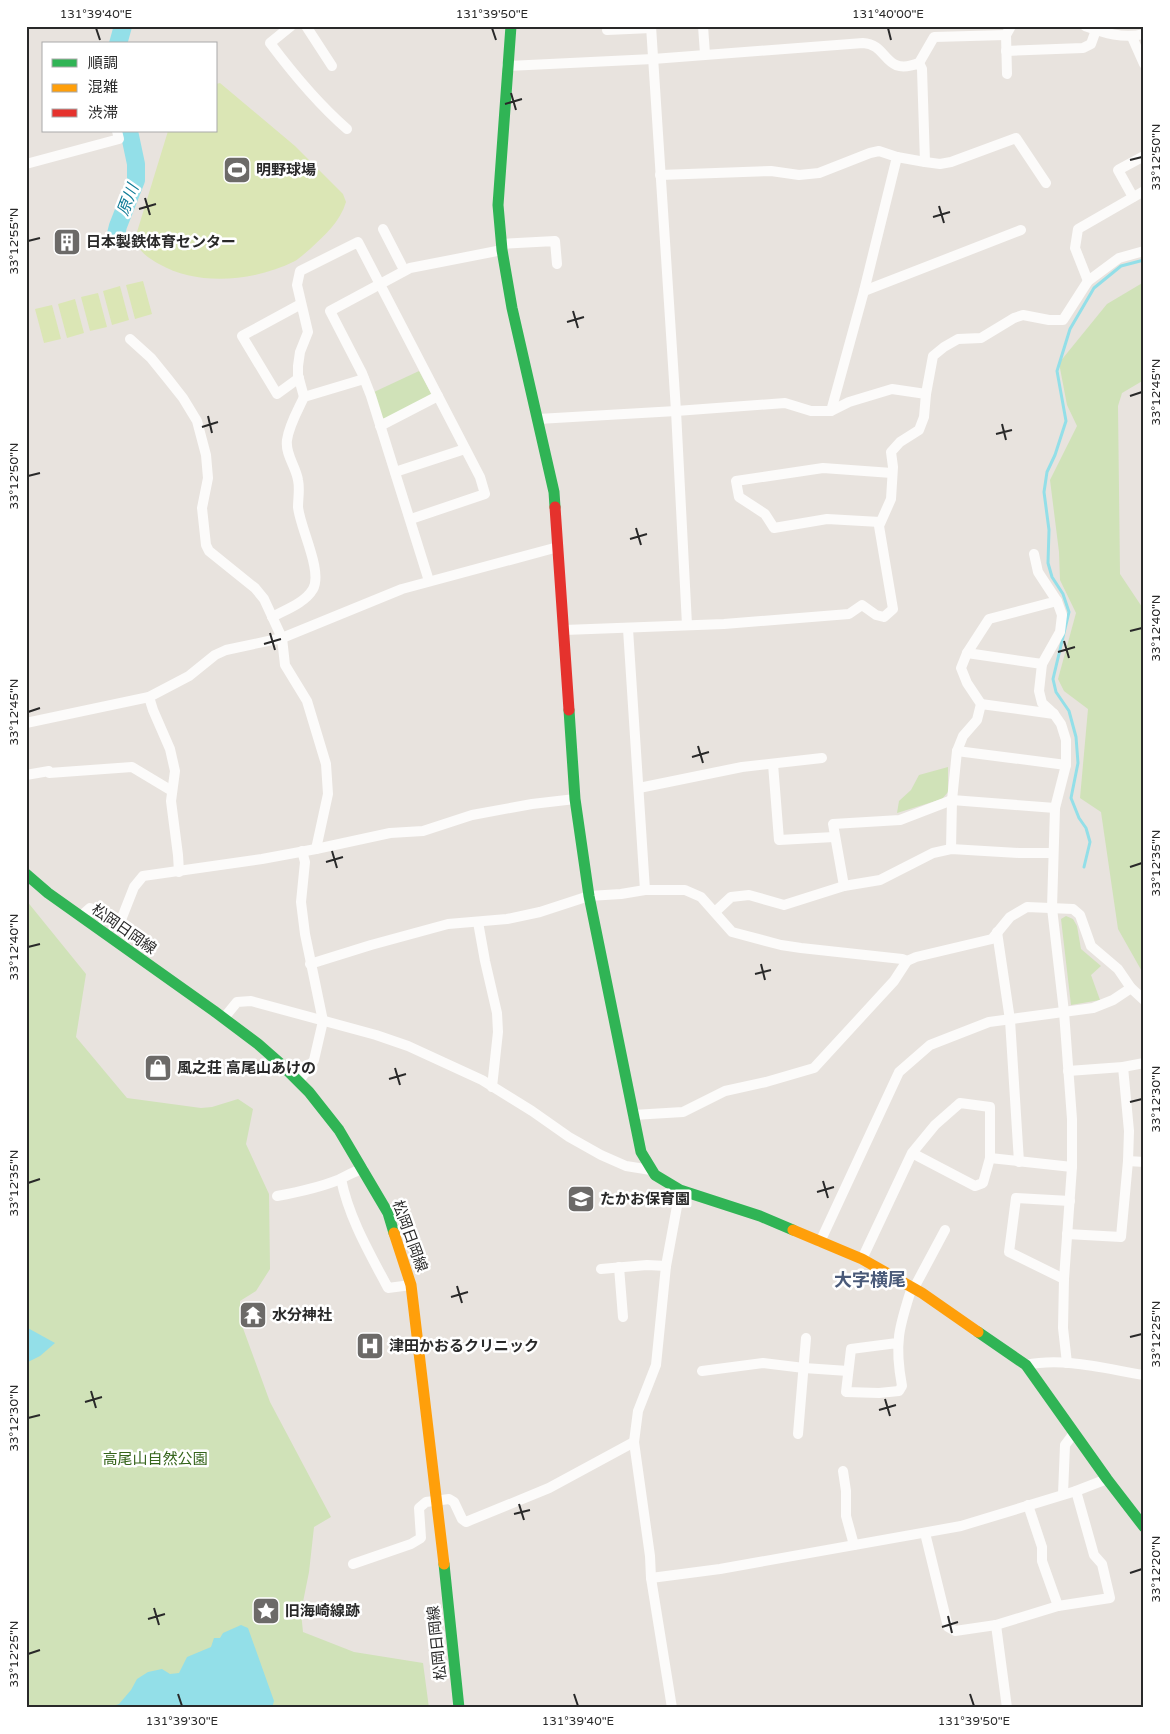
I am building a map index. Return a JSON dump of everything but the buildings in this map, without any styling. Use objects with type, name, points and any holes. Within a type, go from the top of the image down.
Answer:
[{"type":"street","points":[[291,26],[270,43],[294,76],[326,111],[348,129]]},
{"type":"street","points":[[306,26],[333,65]]},
{"type":"street","points":[[511,26],[498,205],[502,247],[512,308],[554,492],[575,799],[589,896],[641,1152],[655,1175],[680,1190],[760,1216],[862,1259],[913,1287],[1026,1364],[1107,1479],[1144,1527]]},
{"type":"street","points":[[703,26],[705,54]]},
{"type":"street","points":[[1085,26],[1117,35],[1132,37],[1144,34]]},
{"type":"street","points":[[607,30],[651,27],[676,411],[687,625]]},
{"type":"street","points":[[507,66],[653,59],[870,43],[877,47],[895,66],[904,68],[919,63],[934,37],[1008,30],[1006,51],[1007,74]]},
{"type":"street","points":[[1006,51],[1083,48],[1091,44],[1096,30]]},
{"type":"street","points":[[1132,37],[1144,64]]},
{"type":"street","points":[[919,63],[922,69],[925,162]]},
{"type":"street","points":[[26,164],[119,140],[117,132]]},
{"type":"street","points":[[660,175],[771,171],[799,174],[820,172],[879,151],[897,157],[940,164],[951,162],[1016,138],[1046,182]]},
{"type":"street","points":[[1133,197],[1118,170],[1144,156]]},
{"type":"street","points":[[831,411],[864,291],[897,157]]},
{"type":"street","points":[[1088,281],[1075,248],[1078,229],[1144,191]]},
{"type":"street","points":[[383,230],[402,266]]},
{"type":"street","points":[[864,291],[1021,230]]},
{"type":"street","points":[[429,581],[364,379],[330,311],[410,268],[502,247],[555,241],[557,264]]},
{"type":"street","points":[[272,617],[292,607],[309,595],[314,588],[315,576],[313,561],[298,507],[298,479],[287,441],[292,423],[304,397],[299,378],[300,352],[308,332],[297,284],[300,271],[358,242],[480,477],[485,494],[410,519]]},
{"type":"street","points":[[564,630],[724,624],[849,614],[862,605],[876,615],[884,617],[893,608],[879,526],[891,499],[892,452],[900,442],[919,430],[924,417],[932,356],[958,339],[981,338],[1014,318],[1023,316],[1063,320],[1088,281],[1119,258],[1144,251]]},
{"type":"street","points":[[299,378],[277,394],[242,336],[301,304]]},
{"type":"street","points":[[130,339],[151,358],[168,379],[183,398],[196,421],[206,454],[208,478],[202,508],[206,545],[209,551],[261,594],[282,638],[285,665],[307,701],[326,764],[328,794],[316,849]]},
{"type":"street","points":[[304,397],[364,379]]},
{"type":"street","points":[[538,419],[785,402],[811,411],[831,411],[849,402],[892,389],[926,394]]},
{"type":"street","points":[[380,426],[438,396]]},
{"type":"street","points":[[395,472],[465,449]]},
{"type":"street","points":[[880,522],[827,519],[774,528],[765,514],[739,497],[736,481],[823,468],[892,473]]},
{"type":"street","points":[[26,723],[149,697],[188,676],[215,655],[233,648],[282,638],[402,589],[558,547]]},
{"type":"street","points":[[1034,554],[1038,572],[1057,601],[1062,615],[1060,632],[1042,664],[1039,691],[1042,703],[1054,714],[1061,724],[1066,740],[1066,765],[1055,808],[1052,908],[1064,1012],[1072,1119],[1072,1167],[1064,1279],[1063,1328],[1067,1363]]},
{"type":"street","points":[[951,849],[952,800],[957,751],[963,736],[977,720],[981,704],[967,683],[961,668],[966,653],[989,619],[1057,601]]},
{"type":"street","points":[[628,629],[645,890]]},
{"type":"street","points":[[966,653],[1042,664]]},
{"type":"street","points":[[149,697],[170,749],[174,771],[171,801],[179,872]]},
{"type":"street","points":[[981,704],[1054,714]]},
{"type":"street","points":[[957,751],[1066,765]]},
{"type":"street","points":[[639,788],[742,767],[822,758]]},
{"type":"street","points":[[773,764],[779,840],[834,837]]},
{"type":"street","points":[[26,775],[49,771],[49,773],[132,767],[172,791]]},
{"type":"street","points":[[81,916],[90,908],[117,921],[122,920],[134,887],[142,876],[179,872],[302,852],[390,833],[423,831],[472,815],[532,804],[575,799]]},
{"type":"street","points":[[844,886],[833,824],[900,820],[952,800],[1055,808]]},
{"type":"street","points":[[715,912],[732,897],[749,895],[784,905],[844,886],[880,880],[933,853],[951,849],[1053,853]]},
{"type":"street","points":[[299,1081],[314,1060],[323,1021],[322,1008],[304,934],[301,902],[305,862],[302,852]]},
{"type":"street","name":"松岡日岡線","points":[[26,874],[48,893],[224,1018],[258,1044],[299,1081],[328,1116],[364,1169],[388,1213],[411,1285],[437,1500],[459,1708]]},
{"type":"street","points":[[310,964],[448,924],[507,919],[540,912],[589,896],[645,890],[685,890],[701,897],[732,932],[782,945],[907,961]]},
{"type":"street","points":[[633,1116],[683,1112],[725,1092],[814,1068],[894,981],[907,961],[916,957],[992,939],[1010,917],[1027,907],[1073,909],[1080,915],[1091,946],[1118,969],[1131,988],[1144,1000]]},
{"type":"street","points":[[478,922],[497,1013],[498,1032],[492,1087]]},
{"type":"street","points":[[997,932],[1010,1020],[1019,1162]]},
{"type":"street","points":[[820,1242],[899,1072],[930,1045],[989,1022],[1093,1008],[1113,1000],[1131,988]]},
{"type":"street","points":[[224,1018],[237,1002],[247,1001],[401,1043],[482,1080],[569,1137],[601,1155],[626,1166],[651,1170]]},
{"type":"street","points":[[1068,1071],[1123,1067],[1144,1063]]},
{"type":"street","points":[[1067,1234],[1121,1237],[1129,1131],[1123,1067]]},
{"type":"street","points":[[862,1259],[912,1153],[935,1124],[960,1103],[990,1107],[990,1158],[983,1183],[975,1186],[912,1153]]},
{"type":"street","points":[[990,1158],[1072,1167]]},
{"type":"street","points":[[1128,1161],[1144,1162]]},
{"type":"street","points":[[277,1196],[309,1190],[341,1179],[354,1171],[364,1169]]},
{"type":"street","points":[[341,1179],[351,1215],[388,1288],[411,1285]]},
{"type":"street","points":[[672,1708],[651,1578],[650,1556],[634,1442],[638,1410],[656,1365],[666,1266],[680,1190]]},
{"type":"street","points":[[1064,1279],[1009,1252],[1016,1198],[1070,1201]]},
{"type":"street","points":[[897,1343],[851,1348],[846,1392],[879,1393],[899,1391],[902,1386],[897,1360],[900,1324],[913,1287],[945,1230]]},
{"type":"street","points":[[601,1269],[647,1265],[666,1266]]},
{"type":"street","points":[[619,1267],[623,1317]]},
{"type":"street","points":[[798,1434],[806,1338]]},
{"type":"street","points":[[1026,1364],[1043,1361],[1067,1363],[1144,1375]]},
{"type":"street","points":[[702,1371],[763,1363],[848,1371]]},
{"type":"street","points":[[1063,1494],[1065,1445],[1074,1433]]},
{"type":"street","points":[[353,1564],[411,1544],[421,1538],[419,1508],[426,1502],[449,1499],[454,1502],[462,1519],[466,1522],[549,1488],[634,1442]]},
{"type":"street","points":[[842,1471],[846,1491],[846,1516],[854,1545]]},
{"type":"street","points":[[651,1578],[720,1569],[962,1526],[1076,1491],[1107,1479]]},
{"type":"street","points":[[925,1533],[948,1627],[955,1631],[996,1625],[1058,1606],[1110,1598],[1102,1564],[1094,1555],[1076,1491]]},
{"type":"street","points":[[1028,1505],[1042,1547],[1042,1561],[1058,1606]]},
{"type":"street","points":[[996,1625],[1007,1708]]},
{"type":"green space","name":"明野球場","points":[[220,83],[295,146],[343,194],[346,202],[340,216],[331,228],[295,261],[262,273],[227,279],[192,276],[159,264],[140,250],[137,232],[168,132],[218,132],[218,84]]},
{"type":"green space","points":[[143,281],[152,314],[135,319],[126,285]]},
{"type":"green space","points":[[1144,282],[1144,380],[1122,393],[1118,406],[1120,574],[1144,610],[1144,975],[1118,929],[1101,812],[1080,798],[1088,709],[1064,691],[1058,679],[1076,613],[1060,580],[1059,552],[1050,480],[1077,426],[1067,405],[1059,363],[1107,304]]},
{"type":"green space","points":[[120,286],[129,320],[112,325],[103,291]]},
{"type":"green space","points":[[98,293],[107,327],[90,331],[81,297]]},
{"type":"green space","points":[[75,299],[84,333],[67,338],[58,304]]},
{"type":"green space","points":[[52,305],[61,339],[44,343],[35,309]]},
{"type":"green space","points":[[419,371],[431,393],[430,397],[386,419],[382,418],[374,392]]},
{"type":"green space","points":[[948,767],[948,792],[942,799],[897,813],[899,801],[911,790],[919,775]]},
{"type":"green space","name":"高尾山自然公園","points":[[26,900],[86,974],[76,1037],[127,1098],[201,1108],[212,1107],[238,1099],[253,1109],[246,1144],[269,1194],[270,1269],[256,1291],[240,1301],[240,1320],[270,1402],[331,1517],[314,1527],[309,1572],[301,1612],[303,1632],[354,1652],[423,1663],[429,1708],[26,1708]]},
{"type":"green space","points":[[1066,916],[1073,919],[1077,926],[1081,949],[1101,966],[1091,975],[1100,1000],[1071,1005],[1061,919]]},
{"type":"water","points":[[26,1327],[55,1343],[40,1356],[26,1363]]},
{"type":"water","points":[[241,1625],[248,1628],[274,1701],[272,1708],[107,1708],[119,1704],[131,1690],[137,1679],[148,1672],[162,1669],[170,1674],[179,1673],[187,1657],[211,1647],[214,1638],[220,1638],[223,1633]]},
{"type":"waterway","name":"原川","points":[[119,42],[123,26]]},
{"type":"waterway","name":"原川","points":[[116,239],[118,226],[136,180],[136,164],[129,132]]},
{"type":"waterway","points":[[1084,867],[1090,842],[1086,828],[1079,818],[1071,798],[1078,763],[1076,737],[1069,711],[1056,692],[1053,679],[1069,612],[1063,594],[1052,577],[1048,563],[1049,530],[1044,492],[1047,472],[1055,455],[1066,421],[1057,371],[1070,329],[1094,288],[1121,266],[1144,260]]},
{"type":"traffic: fast","points":[[511,26],[498,205],[502,250],[512,308],[554,492],[555,507]]},
{"type":"traffic: fast","points":[[569,710],[575,799],[589,896],[641,1152],[655,1175],[680,1190],[760,1216],[793,1230]]},
{"type":"traffic: fast","points":[[26,874],[48,893],[214,1011],[258,1044],[283,1066],[309,1092],[339,1130],[388,1213],[394,1233]]},
{"type":"traffic: fast","points":[[978,1332],[1026,1365],[1107,1479],[1144,1527]]},
{"type":"traffic: fast","points":[[444,1564],[459,1708]]},
{"type":"traffic: slow","points":[[793,1230],[862,1259],[922,1293],[978,1332]]},
{"type":"traffic: slow","points":[[394,1233],[411,1285],[444,1564]]},
{"type":"traffic: jam","points":[[555,507],[569,710]]},
{"type":"place","name":"明野球場","points":[[237,170]]},
{"type":"place","name":"日本製鉄体育センター","points":[[67,242]]},
{"type":"place","name":"風之荘 高尾山あけの","points":[[158,1068]]},
{"type":"place","name":"たかお保育園","points":[[581,1199]]},
{"type":"place","name":"水分神社","points":[[253,1315]]},
{"type":"place","name":"津田かおるクリニック","points":[[370,1346]]},
{"type":"place","name":"旧海崎線跡","points":[[266,1611]]},
{"type":"district","name":"大字横尾","points":[[870,1280]]}]
